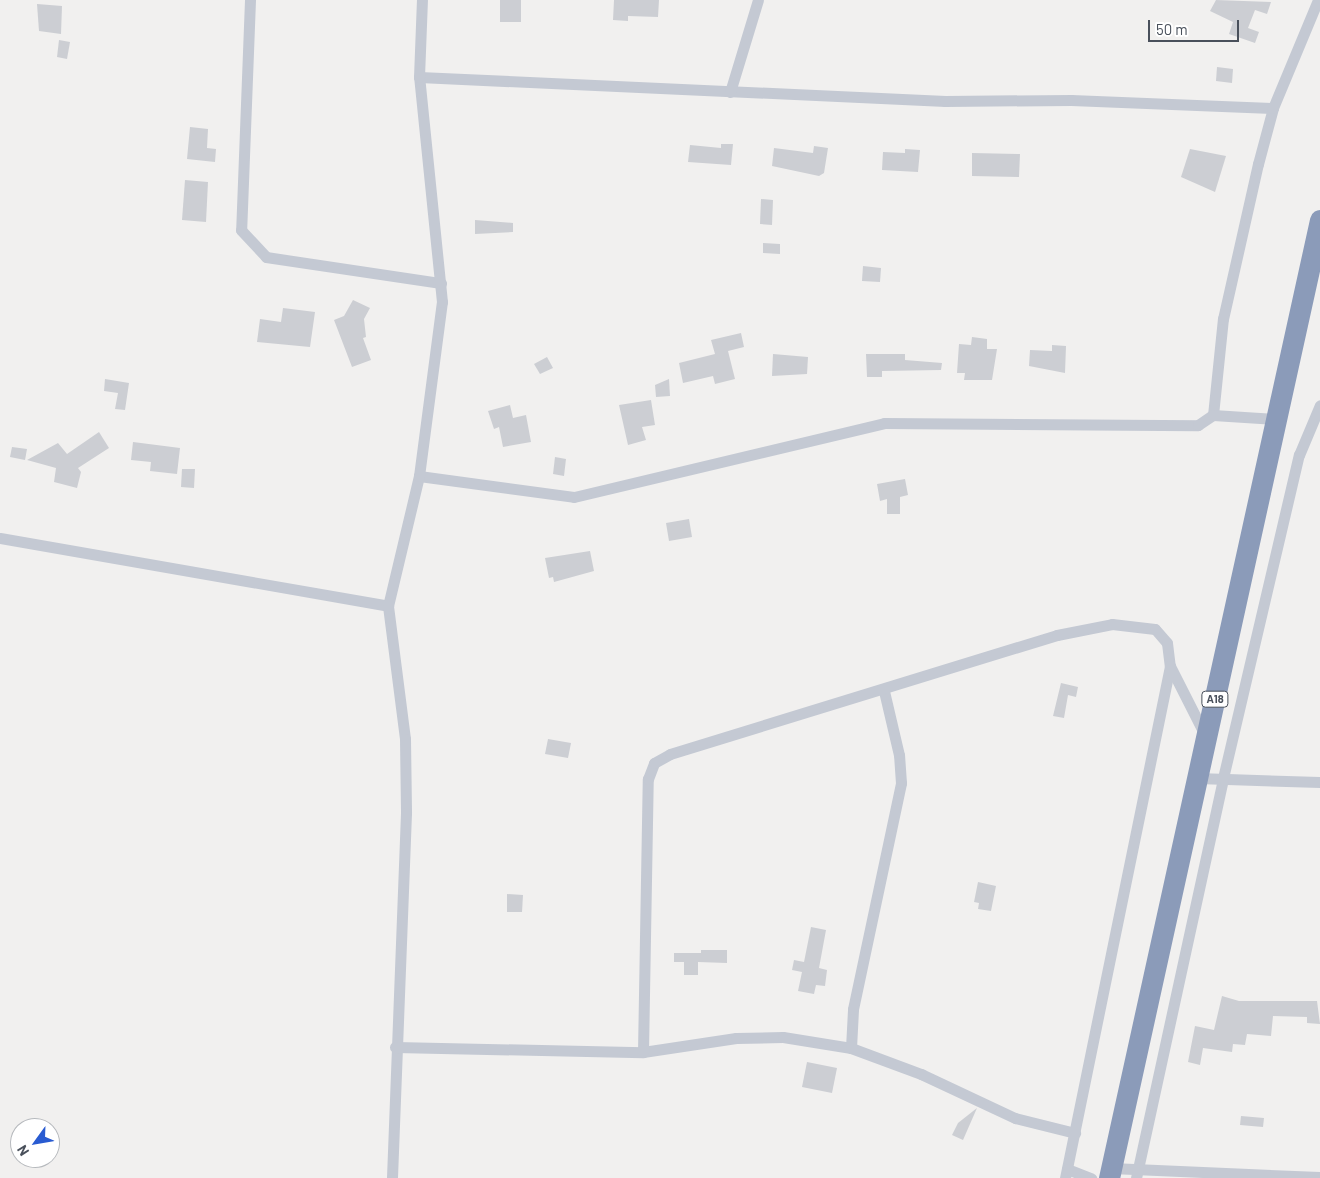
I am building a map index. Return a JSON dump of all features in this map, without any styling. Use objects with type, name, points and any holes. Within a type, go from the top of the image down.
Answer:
[{"type":"highway","name":"A18","points":[[1110,1173],[1320,220]]},
{"type":"street","points":[[250,0],[241,230],[266,257],[441,283]]},
{"type":"street","points":[[392,1178],[395,1047],[406,794],[405,739],[388,606],[419,476],[442,302],[420,76],[422,0]]},
{"type":"street","points":[[730,92],[758,0]]},
{"type":"street","points":[[1213,415],[1223,319],[1272,108],[1318,0]]},
{"type":"street","points":[[420,76],[730,92],[1272,108]]},
{"type":"street","points":[[1136,1175],[1222,778],[1299,455],[1320,405]]},
{"type":"street","points":[[419,476],[574,497],[884,423],[1198,425],[1213,415],[1275,419]]},
{"type":"street","points":[[0,538],[388,606]]},
{"type":"street","points":[[643,1052],[648,779],[654,763],[670,754],[884,692],[1057,635],[1112,624],[1141,626],[1160,633],[1169,647],[1170,666],[1066,1174],[1091,1178]]},
{"type":"street","points":[[1170,666],[1206,738]]},
{"type":"street","points":[[851,1048],[853,1009],[901,784],[899,755],[884,692]]},
{"type":"street","points":[[1197,778],[1320,782]]},
{"type":"street","points":[[395,1047],[643,1052],[736,1038],[783,1036],[851,1048],[921,1074],[1015,1118],[1075,1133]]},
{"type":"street","points":[[1110,1173],[1320,1178]]},
{"type":"building","points":[[500,0],[521,0],[521,22],[500,22]]},
{"type":"building","points":[[614,0],[659,0],[658,17],[628,16],[628,21],[613,20]]},
{"type":"building","points":[[1216,0],[1271,2],[1267,14],[1255,10],[1248,28],[1259,32],[1255,43],[1229,34],[1233,22],[1210,11]]},
{"type":"building","points":[[37,4],[62,6],[61,34],[39,31]]},
{"type":"building","points":[[59,40],[70,42],[67,59],[57,57]]},
{"type":"building","points":[[1217,67],[1233,69],[1232,83],[1216,81]]},
{"type":"building","points":[[190,127],[208,129],[207,148],[216,149],[215,162],[187,159]]},
{"type":"building","points":[[721,144],[733,144],[731,165],[688,162],[690,145],[721,148]]},
{"type":"building","points":[[814,146],[828,148],[824,173],[819,176],[772,166],[774,148],[813,153]]},
{"type":"building","points":[[905,149],[920,150],[918,172],[882,170],[883,152],[905,153]]},
{"type":"building","points":[[1190,149],[1226,156],[1215,192],[1181,177]]},
{"type":"building","points":[[972,153],[1020,154],[1019,177],[972,176]]},
{"type":"building","points":[[185,180],[208,182],[206,222],[182,220]]},
{"type":"building","points":[[761,199],[773,200],[772,225],[760,224]]},
{"type":"building","points":[[475,220],[513,223],[513,232],[475,234]]},
{"type":"building","points":[[763,243],[780,244],[780,254],[763,253]]},
{"type":"building","points":[[863,266],[881,268],[880,282],[862,281]]},
{"type":"building","points":[[353,300],[370,308],[364,319],[366,337],[363,338],[371,360],[352,367],[334,320],[344,316]]},
{"type":"building","points":[[283,308],[315,312],[310,347],[257,342],[260,319],[281,322]]},
{"type":"building","points":[[741,333],[744,347],[728,351],[735,379],[715,384],[713,376],[683,383],[679,363],[715,354],[711,340]]},
{"type":"building","points":[[972,337],[987,339],[987,349],[997,349],[992,380],[964,380],[965,373],[957,373],[959,344],[971,345]]},
{"type":"building","points":[[1052,345],[1066,346],[1065,373],[1029,366],[1030,350],[1052,351]]},
{"type":"building","points":[[773,354],[808,357],[807,374],[772,376]]},
{"type":"building","points":[[866,354],[905,354],[905,360],[942,363],[941,370],[882,371],[882,377],[867,377]]},
{"type":"building","points":[[547,357],[553,368],[540,374],[534,364]]},
{"type":"building","points":[[105,379],[129,383],[125,410],[115,409],[118,393],[104,391]]},
{"type":"building","points":[[669,379],[670,396],[656,397],[655,385]]},
{"type":"building","points":[[651,400],[655,425],[642,427],[646,440],[628,445],[619,405]]},
{"type":"building","points":[[510,405],[513,418],[526,415],[531,442],[503,447],[499,427],[494,429],[488,411]]},
{"type":"building","points":[[99,432],[109,448],[78,468],[81,472],[77,488],[54,482],[56,468],[27,460],[58,443],[67,454]]},
{"type":"building","points":[[133,442],[180,448],[177,474],[150,471],[151,462],[131,460]]},
{"type":"building","points":[[12,447],[27,449],[25,460],[10,457]]},
{"type":"building","points":[[555,457],[566,459],[564,476],[553,474]]},
{"type":"building","points":[[182,469],[195,469],[194,488],[181,487]]},
{"type":"building","points":[[905,479],[908,495],[900,497],[900,514],[887,514],[887,499],[880,501],[877,484]]},
{"type":"building","points":[[689,519],[692,537],[669,541],[666,523]]},
{"type":"building","points":[[590,551],[594,571],[554,582],[553,577],[549,578],[545,558]]},
{"type":"building","points":[[1061,683],[1078,687],[1076,697],[1068,695],[1064,718],[1053,716]]},
{"type":"building","points":[[548,739],[571,743],[568,758],[545,754]]},
{"type":"building","points":[[978,882],[996,886],[991,911],[978,909],[979,903],[974,902]]},
{"type":"building","points":[[507,894],[523,895],[522,912],[507,912]]},
{"type":"building","points":[[811,927],[826,930],[819,968],[827,970],[825,986],[816,985],[814,994],[798,991],[802,972],[792,970],[794,960],[804,962]]},
{"type":"building","points":[[701,950],[727,950],[727,963],[698,962],[698,975],[684,975],[684,962],[674,962],[674,953],[701,953]]},
{"type":"building","points":[[1222,996],[1239,1001],[1317,1001],[1320,1024],[1307,1023],[1307,1017],[1273,1016],[1271,1036],[1247,1034],[1245,1045],[1233,1044],[1232,1052],[1203,1048],[1200,1065],[1188,1062],[1195,1026],[1214,1030]]},
{"type":"building","points":[[807,1062],[837,1068],[832,1093],[802,1087]]},
{"type":"building","points":[[977,1108],[963,1140],[952,1135],[958,1123]]},
{"type":"building","points":[[1241,1116],[1264,1118],[1263,1127],[1240,1125]]}]
